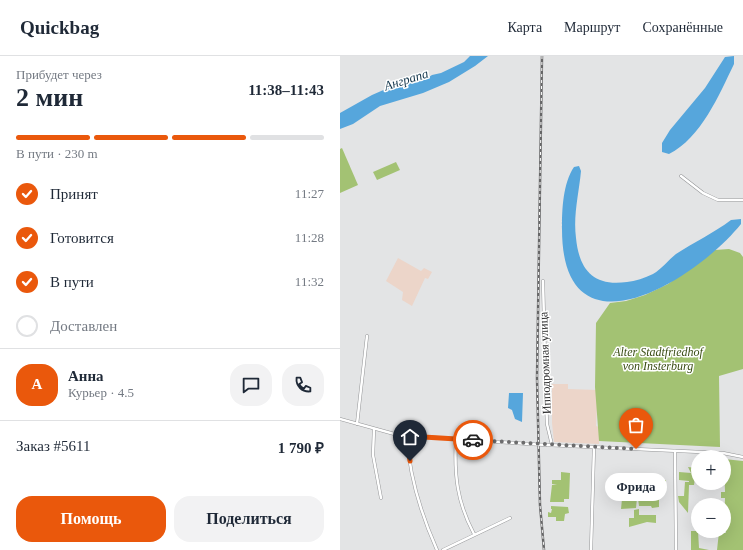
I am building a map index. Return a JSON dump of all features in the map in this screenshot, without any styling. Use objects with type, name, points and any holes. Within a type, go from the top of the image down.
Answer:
[{"type":"street","points":[[681,176],[703,193],[718,200],[743,200]]},
{"type":"street","name":"Ипподромная улица","points":[[543,280],[547,424],[552,445]]},
{"type":"street","points":[[357,424],[367,336]]},
{"type":"street","points":[[340,419],[374,430],[407,436],[547,445],[723,453],[743,457]]},
{"type":"street","points":[[374,430],[373,455],[382,498]]},
{"type":"street","points":[[407,436],[407,448],[421,509],[437,550]]},
{"type":"street","points":[[456,439],[458,495],[462,510],[474,534]]},
{"type":"street","points":[[591,550],[594,447]]},
{"type":"street","points":[[675,451],[676,550]]},
{"type":"street","points":[[444,550],[474,534],[510,518]]},
{"type":"shaded area","points":[[398,258],[421,271],[424,268],[432,272],[428,279],[425,278],[412,306],[402,300],[403,292],[386,281]]},
{"type":"shaded area","points":[[552,384],[568,384],[568,389],[598,390],[596,426],[599,427],[599,444],[554,442],[552,423]]},
{"type":"green space","points":[[342,148],[358,185],[340,193],[340,149]]},
{"type":"green space","points":[[396,162],[400,170],[377,180],[373,172]]},
{"type":"green space","name":"Alter Stadtfriedhof von Insterburg","points":[[729,249],[740,253],[743,257],[743,369],[719,376],[720,447],[599,441],[595,387],[596,323],[610,303],[626,301],[645,295],[668,284],[715,250]]},
{"type":"green space","points":[[731,460],[743,461],[743,550],[717,550],[718,538],[731,538],[731,498],[721,498],[721,492],[725,492],[725,490],[731,490]]},
{"type":"green space","points":[[561,472],[570,473],[569,499],[564,499],[564,502],[550,502],[552,485],[557,485],[552,484],[552,480],[561,480]]},
{"type":"green space","points":[[679,472],[691,473],[688,513],[679,502],[678,496],[684,496],[685,482],[689,481],[679,480]]},
{"type":"green space","points":[[635,478],[666,480],[666,485],[660,484],[660,487],[655,491],[655,497],[659,498],[659,507],[652,508],[651,506],[639,506],[637,498],[636,508],[621,509],[622,499],[631,500],[632,497],[617,494],[619,485],[625,485],[625,488],[634,488],[631,492],[635,492]]},
{"type":"green space","points":[[551,506],[568,507],[569,513],[565,514],[564,521],[556,521],[556,517],[548,517],[548,512],[551,513]]},
{"type":"green space","points":[[639,509],[639,515],[656,515],[656,523],[647,522],[629,527],[629,518],[634,518],[634,510]]},
{"type":"green space","points":[[691,538],[698,538],[699,548],[709,550],[691,550]]},
{"type":"water","name":"Анграпа","points":[[470,56],[488,56],[449,82],[423,93],[380,106],[353,124],[340,129],[340,113],[372,95],[388,88],[426,79],[432,75],[441,73],[464,62]]},
{"type":"water","points":[[734,56],[734,64],[708,115],[700,127],[691,138],[680,147],[669,154],[662,152],[662,143],[670,130],[705,88],[725,57]]},
{"type":"water","points":[[579,166],[581,171],[575,229],[580,259],[590,274],[605,282],[627,282],[653,274],[676,254],[731,220],[741,219],[741,224],[720,246],[694,268],[664,286],[634,298],[607,301],[584,293],[568,270],[562,229],[565,188],[570,173],[574,167]]},
{"type":"water","points":[[509,393],[523,393],[522,422],[515,419],[512,410],[508,408]]},
{"type":"railway","points":[[542,56],[537,378],[540,505],[544,550]]},
{"type":"way so far","points":[[473,440],[636,449]]},
{"type":"place","name":"Фрида","points":[[636,449]]},
{"type":"route","points":[[410,461],[407,448],[407,436],[473,440]]}]
